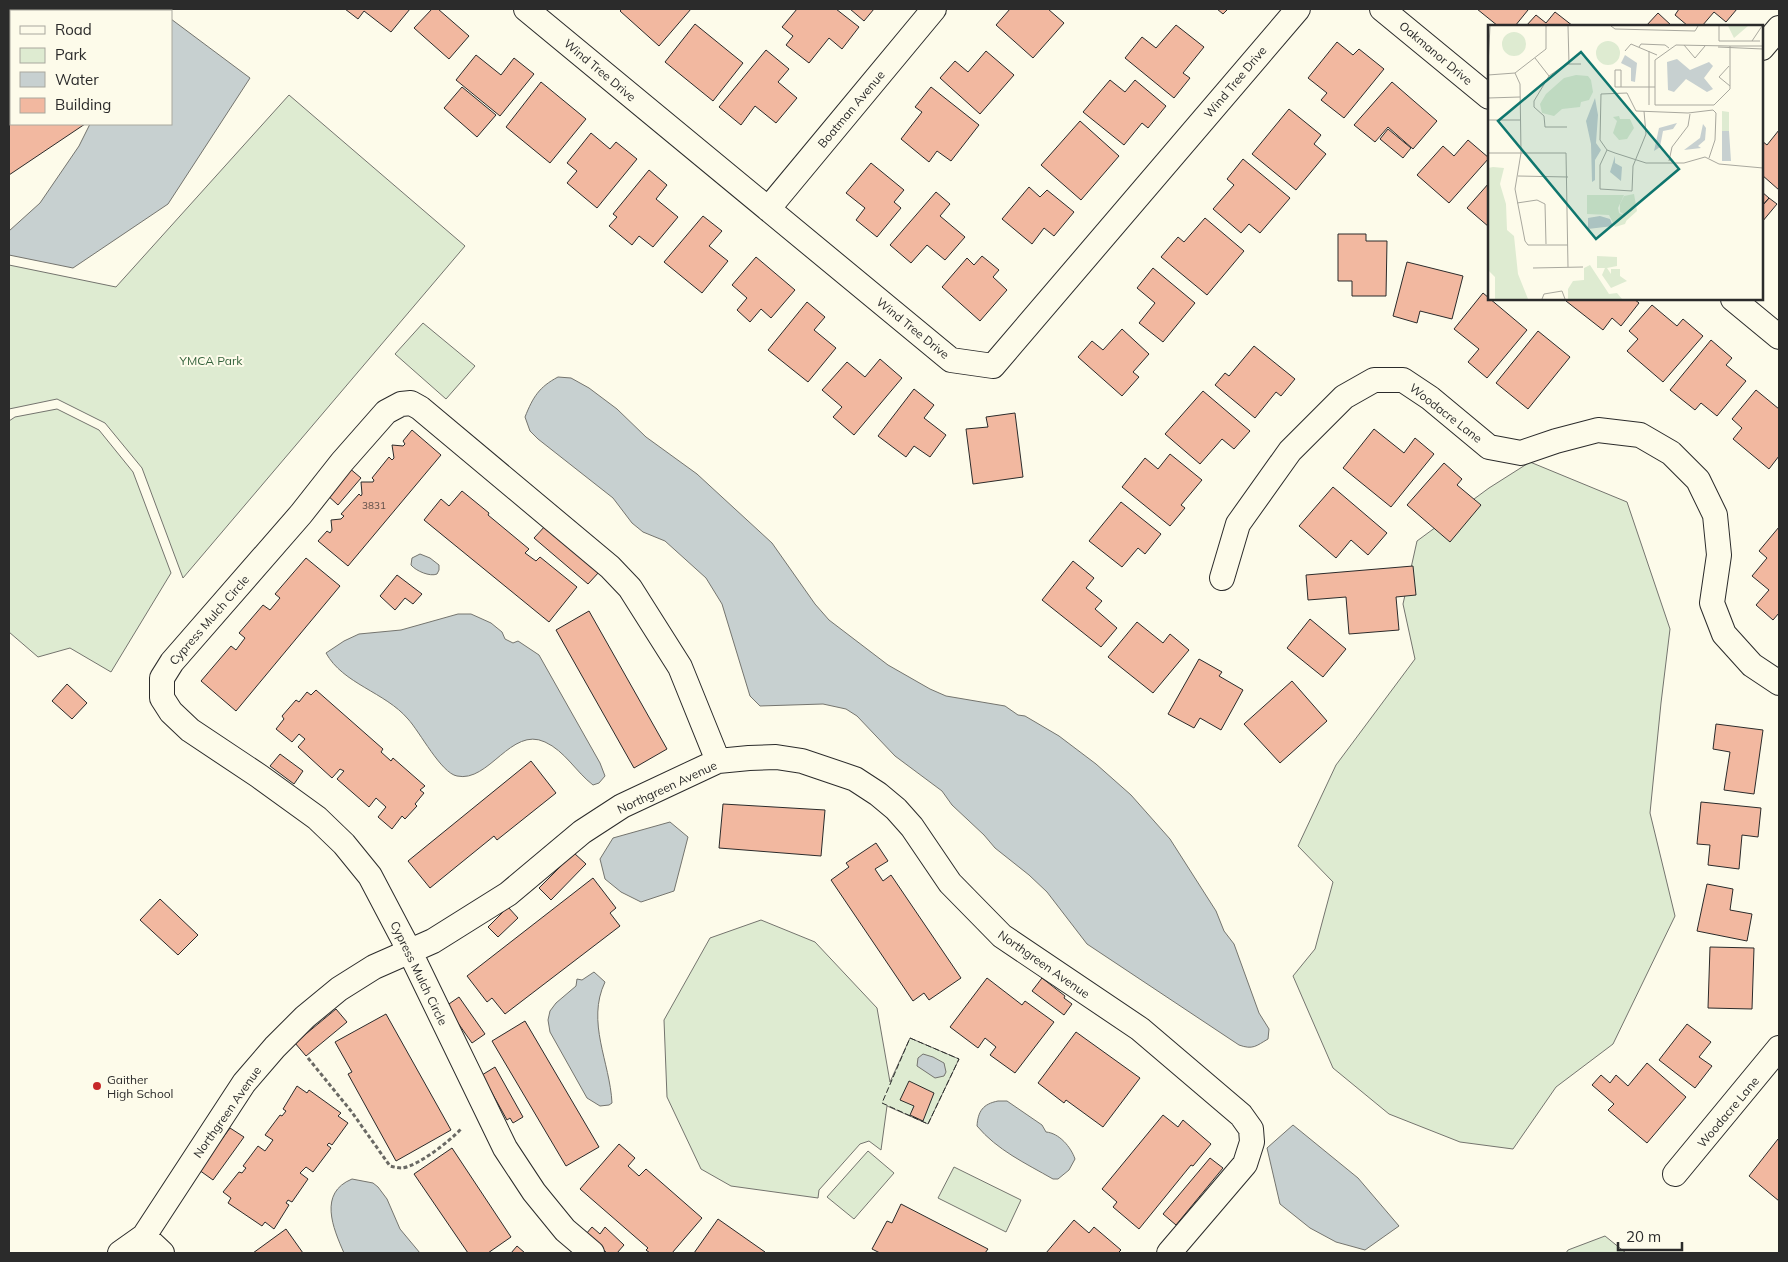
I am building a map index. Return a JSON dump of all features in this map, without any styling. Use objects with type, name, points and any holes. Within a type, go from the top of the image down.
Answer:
[{"type":"street","name":"Wind Tree Drive","points":[[526,9],[951,360],[994,366],[1298,9]]},
{"type":"street","name":"Boatman Avenue","points":[[768,209],[934,9]]},
{"type":"street","name":"Oakmanor Drive","points":[[1382,9],[1488,96]]},
{"type":"street","points":[[1763,47],[1779,28]]},
{"type":"street","points":[[1734,300],[1779,337]]},
{"type":"street","name":"Woodacre Lane","points":[[1222,578],[1238,524],[1290,452],[1344,397],[1374,380],[1403,380],[1430,398],[1489,447],[1521,453],[1598,430],[1640,435],[1671,453],[1698,480],[1715,515],[1719,555],[1712,603],[1724,634],[1752,665],[1779,683]]},
{"type":"street","name":"Cypress Mulch Circle","points":[[592,1253],[565,1230],[534,1192],[504,1148],[410,952],[370,876],[344,844],[317,818],[190,730],[171,712],[162,698],[162,678],[172,662],[301,514],[342,462],[386,412],[401,404],[411,403],[420,408],[616,574],[630,588],[680,666],[718,762]]},
{"type":"street","name":"Northgreen Avenue","points":[[120,1253],[144,1236],[244,1083],[274,1047],[305,1017],[339,989],[374,967],[433,941],[508,894],[582,832],[622,806],[718,762],[776,757],[802,761],[855,779],[878,794],[896,808],[912,827],[950,883],[1002,936],[1140,1029],[1241,1115],[1251,1129],[1252,1142],[1245,1164],[1170,1253]]},
{"type":"street","name":"Woodacre Lane","points":[[1676,1174],[1775,1063]]},
{"type":"street","points":[[144,1236],[162,1253]]},
{"type":"path","points":[[308,1058],[351,1111],[390,1166],[403,1168],[413,1163],[442,1147],[461,1129]]},
{"type":"green space","name":"YMCA Park","points":[[289,95],[465,246],[183,578],[142,468],[105,423],[57,399],[9,409],[9,265],[116,287]]},
{"type":"green space","points":[[423,323],[475,366],[446,399],[395,354]]},
{"type":"green space","points":[[57,409],[99,430],[133,472],[171,573],[111,672],[70,648],[38,657],[9,632],[9,421],[15,417]]},
{"type":"green space","points":[[1530,462],[1627,502],[1670,629],[1650,813],[1675,916],[1613,1044],[1556,1087],[1513,1149],[1460,1142],[1389,1114],[1333,1068],[1293,976],[1315,949],[1333,882],[1298,846],[1336,765],[1415,659],[1403,604],[1417,541],[1489,488]]},
{"type":"green space","points":[[761,920],[815,942],[877,1008],[890,1082],[910,1038],[959,1059],[928,1124],[887,1106],[881,1150],[869,1141],[860,1144],[819,1190],[818,1198],[731,1186],[701,1169],[667,1097],[664,1020],[710,938]]},
{"type":"green space","points":[[868,1151],[894,1173],[854,1219],[827,1197]]},
{"type":"green space","points":[[954,1167],[1021,1200],[1006,1232],[938,1198]]},
{"type":"green space","points":[[1605,1236],[1626,1253],[1566,1253],[1568,1250]]},
{"type":"water","points":[[172,20],[250,78],[168,204],[73,268],[9,255],[9,231],[40,203],[79,146],[90,125],[172,125]]},
{"type":"water","points":[[558,377],[571,378],[589,388],[617,409],[646,437],[697,474],[772,543],[815,604],[829,620],[888,665],[946,696],[1005,706],[1018,715],[1025,716],[1059,736],[1096,764],[1131,795],[1170,839],[1216,911],[1224,931],[1234,944],[1259,1013],[1269,1029],[1268,1039],[1251,1047],[1239,1045],[1087,944],[1047,892],[995,848],[952,805],[942,791],[895,756],[857,716],[846,709],[823,704],[760,706],[750,696],[722,604],[706,578],[665,541],[643,532],[632,523],[613,498],[530,431],[525,417],[531,404],[541,389]]},
{"type":"water","points":[[420,554],[430,558],[439,565],[437,574],[423,573],[411,565],[412,558]]},
{"type":"water","points":[[458,614],[471,614],[491,623],[502,632],[505,639],[513,643],[518,641],[539,655],[600,763],[605,776],[599,783],[593,785],[559,751],[545,742],[533,739],[521,742],[469,776],[457,776],[444,768],[413,725],[399,710],[343,673],[333,664],[326,653],[359,634],[401,630]]},
{"type":"water","points":[[670,822],[688,837],[674,891],[641,902],[621,892],[605,879],[600,859],[613,838]]},
{"type":"water","points":[[594,972],[605,982],[600,997],[598,1027],[612,1103],[600,1106],[587,1098],[550,1032],[548,1020],[550,1011],[556,1003],[576,986],[577,979],[582,980]]},
{"type":"water","points":[[923,1054],[944,1063],[946,1072],[944,1076],[935,1078],[917,1066],[918,1058]]},
{"type":"water","points":[[998,1101],[1007,1101],[1042,1125],[1046,1132],[1064,1141],[1075,1159],[1069,1170],[1058,1179],[1053,1179],[1012,1156],[985,1135],[977,1126],[980,1112],[985,1106]]},
{"type":"water","points":[[1293,1125],[1358,1178],[1399,1226],[1365,1250],[1336,1242],[1310,1228],[1280,1204],[1267,1148]]},
{"type":"water","points":[[352,1179],[373,1183],[378,1187],[387,1199],[400,1229],[420,1253],[344,1253],[333,1222],[332,1202],[335,1193],[341,1185]]},
{"type":"building","points":[[345,9],[410,9],[391,32],[364,11],[358,19]]},
{"type":"building","points":[[432,9],[438,9],[469,36],[449,59],[414,28]]},
{"type":"building","points":[[622,9],[691,9],[659,46],[620,11]]},
{"type":"building","points":[[797,9],[836,9],[859,27],[842,49],[829,38],[809,63],[786,45],[793,36],[782,27]]},
{"type":"building","points":[[850,9],[874,9],[864,21]]},
{"type":"building","points":[[1010,9],[1048,9],[1064,23],[1033,58],[996,25]]},
{"type":"building","points":[[1217,9],[1228,9],[1223,14]]},
{"type":"building","points":[[1477,9],[1528,10],[1516,25],[1497,25]]},
{"type":"building","points":[[1679,9],[1737,9],[1726,22],[1714,12],[1703,25],[1687,25],[1675,15]]},
{"type":"building","points":[[1555,12],[1572,25],[1527,25],[1536,15],[1546,23]]},
{"type":"building","points":[[1658,13],[1671,25],[1647,25]]},
{"type":"building","points":[[695,24],[743,63],[713,101],[665,62]]},
{"type":"building","points":[[1176,25],[1204,47],[1183,73],[1190,78],[1174,98],[1125,58],[1142,37],[1156,48]]},
{"type":"building","points":[[1337,42],[1353,55],[1359,49],[1384,69],[1344,118],[1321,100],[1327,93],[1308,78]]},
{"type":"building","points":[[766,50],[789,69],[778,82],[797,98],[776,123],[755,106],[741,125],[719,107]]},
{"type":"building","points":[[986,51],[1014,75],[980,114],[940,78],[955,61],[968,72]]},
{"type":"building","points":[[9,55],[10,125],[84,125],[9,175]]},
{"type":"building","points":[[476,55],[501,75],[514,58],[534,74],[500,116],[456,80]]},
{"type":"building","points":[[1110,80],[1125,92],[1135,80],[1166,106],[1148,128],[1142,123],[1124,145],[1083,112]]},
{"type":"building","points":[[541,82],[586,119],[550,163],[506,127]]},
{"type":"building","points":[[1392,82],[1437,121],[1413,149],[1388,127],[1375,142],[1354,125]]},
{"type":"building","points":[[462,87],[496,115],[477,137],[444,108]]},
{"type":"building","points":[[931,87],[979,125],[951,161],[937,151],[929,162],[901,139],[922,112],[915,107]]},
{"type":"building","points":[[1289,109],[1321,135],[1314,144],[1326,154],[1296,190],[1252,154]]},
{"type":"building","points":[[1080,121],[1119,156],[1081,200],[1041,165]]},
{"type":"building","points":[[1388,129],[1411,148],[1403,158],[1380,139]]},
{"type":"building","points":[[1779,130],[1779,190],[1763,176],[1763,142],[1767,145]]},
{"type":"building","points":[[591,133],[610,149],[616,142],[637,159],[597,208],[567,183],[577,171],[567,163]]},
{"type":"building","points":[[1468,140],[1488,159],[1449,203],[1417,175],[1443,146],[1454,156]]},
{"type":"building","points":[[1243,159],[1290,198],[1260,233],[1249,224],[1241,233],[1213,209],[1234,185],[1227,179]]},
{"type":"building","points":[[871,163],[904,190],[894,202],[901,208],[877,237],[856,220],[865,208],[846,193]]},
{"type":"building","points":[[649,170],[667,185],[656,199],[678,217],[653,247],[639,236],[632,245],[609,226],[617,217],[613,214]]},
{"type":"building","points":[[1488,184],[1488,226],[1467,208]]},
{"type":"building","points":[[1029,187],[1040,197],[1047,190],[1074,212],[1054,236],[1044,228],[1032,244],[1002,219]]},
{"type":"building","points":[[936,192],[950,204],[940,216],[965,237],[945,260],[927,245],[911,263],[890,245]]},
{"type":"building","points":[[1763,193],[1769,198],[1763,205]]},
{"type":"building","points":[[1769,198],[1777,204],[1763,221],[1763,205]]},
{"type":"building","points":[[703,216],[722,231],[709,246],[728,261],[702,293],[664,262]]},
{"type":"building","points":[[1205,218],[1244,251],[1207,295],[1161,257],[1178,237],[1184,242]]},
{"type":"building","points":[[1338,234],[1366,234],[1366,241],[1387,241],[1386,296],[1352,296],[1352,281],[1338,281]]},
{"type":"building","points":[[982,256],[999,270],[993,277],[1007,290],[980,321],[942,287],[967,258],[974,265]]},
{"type":"building","points":[[756,257],[795,290],[771,318],[761,309],[750,322],[737,310],[747,298],[732,285]]},
{"type":"building","points":[[1407,262],[1463,276],[1452,319],[1420,311],[1417,323],[1393,316]]},
{"type":"building","points":[[1153,268],[1195,303],[1163,342],[1139,323],[1155,303],[1137,288]]},
{"type":"building","points":[[1483,293],[1488,297],[1488,300],[1491,300],[1527,330],[1487,378],[1468,362],[1479,349],[1454,329]]},
{"type":"building","points":[[1635,300],[1639,303],[1621,326],[1612,318],[1603,330],[1566,301]]},
{"type":"building","points":[[807,302],[825,317],[814,330],[836,348],[808,382],[768,350]]},
{"type":"building","points":[[1652,305],[1677,326],[1683,319],[1703,336],[1663,382],[1627,351],[1638,339],[1629,331]]},
{"type":"building","points":[[1122,329],[1149,354],[1133,372],[1139,377],[1122,396],[1078,357],[1092,341],[1103,350]]},
{"type":"building","points":[[1538,331],[1570,357],[1528,409],[1496,383]]},
{"type":"building","points":[[1711,340],[1732,358],[1726,365],[1746,381],[1717,416],[1701,403],[1695,410],[1670,390]]},
{"type":"building","points":[[1254,346],[1295,379],[1281,396],[1276,392],[1255,418],[1215,385],[1225,373],[1229,376]]},
{"type":"building","points":[[880,359],[902,378],[854,435],[833,417],[842,407],[822,390],[847,362],[865,377]]},
{"type":"building","points":[[914,389],[934,405],[924,418],[946,435],[930,457],[914,446],[906,457],[878,436]]},
{"type":"building","points":[[1756,390],[1779,409],[1779,456],[1769,469],[1733,439],[1742,428],[1732,419]]},
{"type":"building","points":[[1203,391],[1250,431],[1234,449],[1222,439],[1200,464],[1165,434]]},
{"type":"building","points":[[1015,413],[1023,477],[973,484],[966,429],[988,427],[986,417]]},
{"type":"building","points":[[1374,429],[1404,453],[1415,438],[1434,454],[1391,507],[1343,468]]},
{"type":"building","points":[[412,430],[441,455],[348,566],[318,541],[327,531],[330,533],[332,530],[331,520],[341,519],[344,516],[341,514],[359,494],[361,496],[361,482],[373,482],[372,478],[389,457],[392,460],[394,458],[392,445],[403,446],[405,444],[403,441]]},
{"type":"building","points":[[1170,454],[1202,480],[1181,505],[1185,508],[1170,526],[1122,487],[1145,458],[1158,469]]},
{"type":"building","points":[[1444,463],[1462,479],[1457,485],[1481,505],[1450,542],[1407,505]]},
{"type":"building","points":[[348,467],[361,478],[338,505],[325,493]]},
{"type":"building","points":[[1333,487],[1387,533],[1368,555],[1351,540],[1336,558],[1299,526]]},
{"type":"building","points":[[462,491],[529,549],[525,553],[536,561],[540,557],[577,587],[549,622],[424,520],[441,499],[449,506]]},
{"type":"building","points":[[1121,502],[1161,534],[1145,554],[1138,548],[1122,567],[1089,541]]},
{"type":"building","points":[[546,525],[600,571],[588,584],[534,538]]},
{"type":"building","points":[[1779,527],[1779,613],[1773,620],[1756,605],[1769,590],[1752,576],[1767,558],[1759,551]]},
{"type":"building","points":[[306,558],[340,586],[236,711],[201,681],[231,646],[236,650],[245,638],[239,633],[263,605],[270,610],[280,598],[275,594]]},
{"type":"building","points":[[1073,561],[1094,578],[1086,588],[1102,601],[1095,609],[1117,628],[1101,647],[1042,600]]},
{"type":"building","points":[[1413,566],[1416,595],[1396,597],[1399,630],[1349,634],[1346,597],[1308,600],[1306,575]]},
{"type":"building","points":[[397,575],[422,594],[413,604],[405,598],[395,610],[380,596]]},
{"type":"building","points":[[589,611],[667,749],[634,768],[556,630]]},
{"type":"building","points":[[1310,619],[1346,649],[1323,677],[1287,648]]},
{"type":"building","points":[[1137,622],[1163,643],[1170,634],[1189,650],[1153,693],[1108,657]]},
{"type":"building","points":[[1199,659],[1222,672],[1219,676],[1243,690],[1221,730],[1200,718],[1194,728],[1168,714]]},
{"type":"building","points":[[1292,681],[1327,721],[1280,763],[1244,724]]},
{"type":"building","points":[[67,684],[87,703],[72,719],[52,701]]},
{"type":"building","points":[[316,690],[383,749],[381,752],[391,761],[393,758],[425,786],[420,790],[424,793],[415,804],[417,806],[405,819],[402,816],[392,829],[378,817],[386,807],[376,798],[369,807],[337,779],[344,771],[340,769],[332,778],[298,747],[305,739],[299,734],[292,742],[276,729],[284,719],[282,716],[296,700],[299,702],[307,692],[311,695]]},
{"type":"building","points":[[1716,724],[1763,730],[1754,794],[1724,790],[1730,752],[1713,749]]},
{"type":"building","points":[[280,754],[303,771],[294,784],[270,766]]},
{"type":"building","points":[[531,761],[556,793],[497,840],[494,836],[430,888],[408,861]]},
{"type":"building","points":[[1701,802],[1761,808],[1758,837],[1742,835],[1739,869],[1708,865],[1710,845],[1697,844]]},
{"type":"building","points":[[723,804],[825,810],[821,856],[719,848]]},
{"type":"building","points":[[876,843],[888,861],[875,869],[883,881],[891,875],[961,978],[929,1000],[924,993],[913,1001],[831,880],[849,867],[846,863]]},
{"type":"building","points":[[574,853],[586,864],[551,900],[539,888]]},
{"type":"building","points":[[593,878],[616,908],[610,913],[620,926],[505,1014],[492,998],[487,1002],[467,976]]},
{"type":"building","points":[[1707,884],[1733,889],[1730,910],[1752,914],[1747,941],[1697,931]]},
{"type":"building","points":[[160,899],[198,935],[178,955],[140,920]]},
{"type":"building","points":[[508,907],[518,918],[498,937],[488,927]]},
{"type":"building","points":[[1710,947],[1754,948],[1752,1009],[1708,1008]]},
{"type":"building","points":[[987,978],[1022,1005],[1025,1001],[1054,1022],[1015,1073],[990,1055],[996,1047],[985,1038],[978,1048],[950,1027]]},
{"type":"building","points":[[1042,978],[1072,1004],[1064,1015],[1032,991]]},
{"type":"building","points":[[459,997],[485,1034],[472,1043],[446,1006]]},
{"type":"building","points":[[336,1009],[347,1022],[306,1056],[295,1043]]},
{"type":"building","points":[[386,1014],[451,1130],[396,1161],[348,1074],[352,1072],[335,1042]]},
{"type":"building","points":[[525,1021],[599,1147],[566,1166],[492,1041]]},
{"type":"building","points":[[1687,1024],[1711,1042],[1699,1057],[1712,1066],[1695,1088],[1659,1060]]},
{"type":"building","points":[[1076,1032],[1140,1078],[1103,1127],[1066,1100],[1064,1103],[1038,1083]]},
{"type":"building","points":[[1647,1063],[1686,1097],[1647,1143],[1608,1110],[1614,1104],[1592,1085],[1601,1075],[1610,1083],[1616,1075],[1628,1086]]},
{"type":"building","points":[[495,1067],[523,1117],[513,1123],[510,1118],[507,1120],[482,1075]]},
{"type":"building","points":[[909,1081],[934,1093],[923,1121],[910,1115],[914,1106],[900,1100]]},
{"type":"building","points":[[297,1086],[307,1093],[309,1090],[341,1113],[338,1116],[348,1123],[332,1145],[329,1143],[327,1145],[331,1148],[313,1172],[306,1167],[300,1173],[308,1179],[292,1202],[288,1200],[286,1203],[289,1205],[274,1229],[265,1222],[262,1226],[228,1203],[231,1198],[223,1192],[239,1172],[242,1173],[246,1168],[243,1166],[258,1146],[265,1151],[273,1140],[265,1135],[280,1115],[282,1116],[286,1111],[283,1109]]},
{"type":"building","points":[[1163,1115],[1178,1127],[1183,1120],[1211,1144],[1193,1166],[1191,1165],[1139,1229],[1113,1207],[1117,1202],[1102,1189]]},
{"type":"building","points":[[230,1128],[244,1137],[213,1180],[199,1170]]},
{"type":"building","points":[[1779,1140],[1779,1201],[1749,1176]]},
{"type":"building","points":[[619,1144],[635,1158],[628,1166],[639,1176],[646,1169],[702,1218],[672,1253],[650,1253],[646,1250],[648,1248],[580,1189]]},
{"type":"building","points":[[452,1148],[511,1237],[488,1253],[468,1253],[414,1174]]},
{"type":"building","points":[[1210,1158],[1223,1168],[1176,1225],[1163,1214]]},
{"type":"building","points":[[901,1204],[988,1249],[985,1253],[880,1253],[872,1249],[887,1221],[892,1223]]},
{"type":"building","points":[[718,1219],[765,1252],[694,1253]]},
{"type":"building","points":[[1074,1220],[1089,1233],[1094,1227],[1121,1250],[1118,1253],[1046,1253]]},
{"type":"building","points":[[592,1227],[600,1234],[605,1227],[624,1245],[617,1253],[607,1253],[586,1234]]},
{"type":"building","points":[[286,1229],[303,1253],[253,1253]]},
{"type":"building","points":[[517,1246],[525,1253],[511,1253]]},
{"type":"fence","points":[[910,1038],[959,1059],[928,1124],[882,1103],[910,1038]]},
{"type":"place","name":"Gaither High School","points":[[97,1086]]}]
